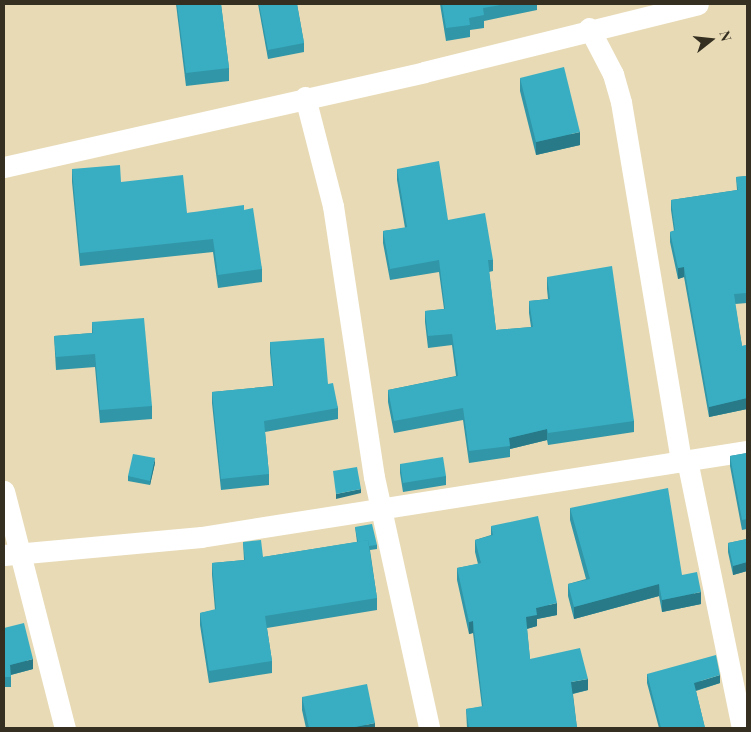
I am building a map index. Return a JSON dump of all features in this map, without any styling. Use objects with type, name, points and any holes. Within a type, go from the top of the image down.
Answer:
[{"type":"street","points":[[4,167],[305,97],[424,72],[589,28],[698,4]]},
{"type":"street","points":[[589,28],[613,74],[621,102],[684,461],[742,728]]},
{"type":"street","points":[[305,97],[333,206],[383,508],[429,728]]},
{"type":"street","points":[[12,554],[201,537],[747,451]]},
{"type":"street","points":[[4,491],[12,554],[65,728]]},
{"type":"building","points":[[177,4],[221,4],[229,68],[186,73]]},
{"type":"building","points":[[259,4],[297,4],[304,43],[268,50]]},
{"type":"building","points":[[442,4],[506,4],[483,8],[484,15],[469,18],[470,25],[446,28]]},
{"type":"building","points":[[564,67],[580,132],[536,142],[520,78]]},
{"type":"building","points":[[439,161],[448,220],[485,213],[493,260],[488,260],[496,330],[533,327],[529,301],[550,299],[547,277],[612,266],[634,421],[548,433],[547,429],[509,438],[510,446],[469,451],[463,408],[394,421],[388,390],[458,376],[452,334],[428,336],[425,311],[445,309],[439,260],[390,269],[383,231],[407,227],[397,169]]},
{"type":"building","points":[[120,165],[121,182],[183,175],[187,213],[244,205],[244,210],[253,208],[262,269],[218,275],[213,239],[80,253],[72,169]]},
{"type":"building","points":[[747,176],[747,293],[734,294],[742,346],[747,345],[747,398],[709,407],[684,267],[678,268],[670,232],[675,230],[671,200],[738,190],[736,177]]},
{"type":"building","points":[[144,318],[152,406],[100,410],[95,354],[56,357],[54,336],[93,333],[92,322]]},
{"type":"building","points":[[324,338],[328,384],[333,383],[338,408],[264,421],[269,474],[221,479],[212,392],[274,386],[270,342]]},
{"type":"building","points":[[747,453],[747,519],[742,520],[730,456]]},
{"type":"building","points":[[133,454],[155,458],[150,481],[128,476]]},
{"type":"building","points":[[443,457],[446,476],[403,483],[400,464]]},
{"type":"building","points":[[357,467],[361,489],[336,494],[333,471]]},
{"type":"building","points":[[668,488],[682,575],[697,572],[701,592],[662,600],[659,584],[574,607],[568,584],[590,579],[570,508]]},
{"type":"building","points":[[538,516],[557,603],[536,608],[537,615],[526,617],[530,659],[580,648],[588,679],[571,682],[577,728],[469,728],[466,709],[483,706],[473,621],[469,622],[457,568],[481,563],[475,540],[493,535],[491,526]]},
{"type":"building","points":[[372,524],[377,545],[369,546],[368,540],[358,542],[355,527]]},
{"type":"building","points":[[747,539],[747,562],[733,566],[728,543]]},
{"type":"building","points":[[261,540],[263,557],[368,540],[377,598],[265,616],[272,661],[209,671],[200,613],[216,609],[212,563],[245,560],[243,542]]},
{"type":"building","points":[[24,623],[33,659],[10,665],[11,677],[4,677],[4,628]]},
{"type":"building","points":[[716,655],[720,675],[694,683],[705,728],[661,728],[647,674]]},
{"type":"building","points":[[367,684],[375,723],[350,728],[309,728],[302,697]]}]
